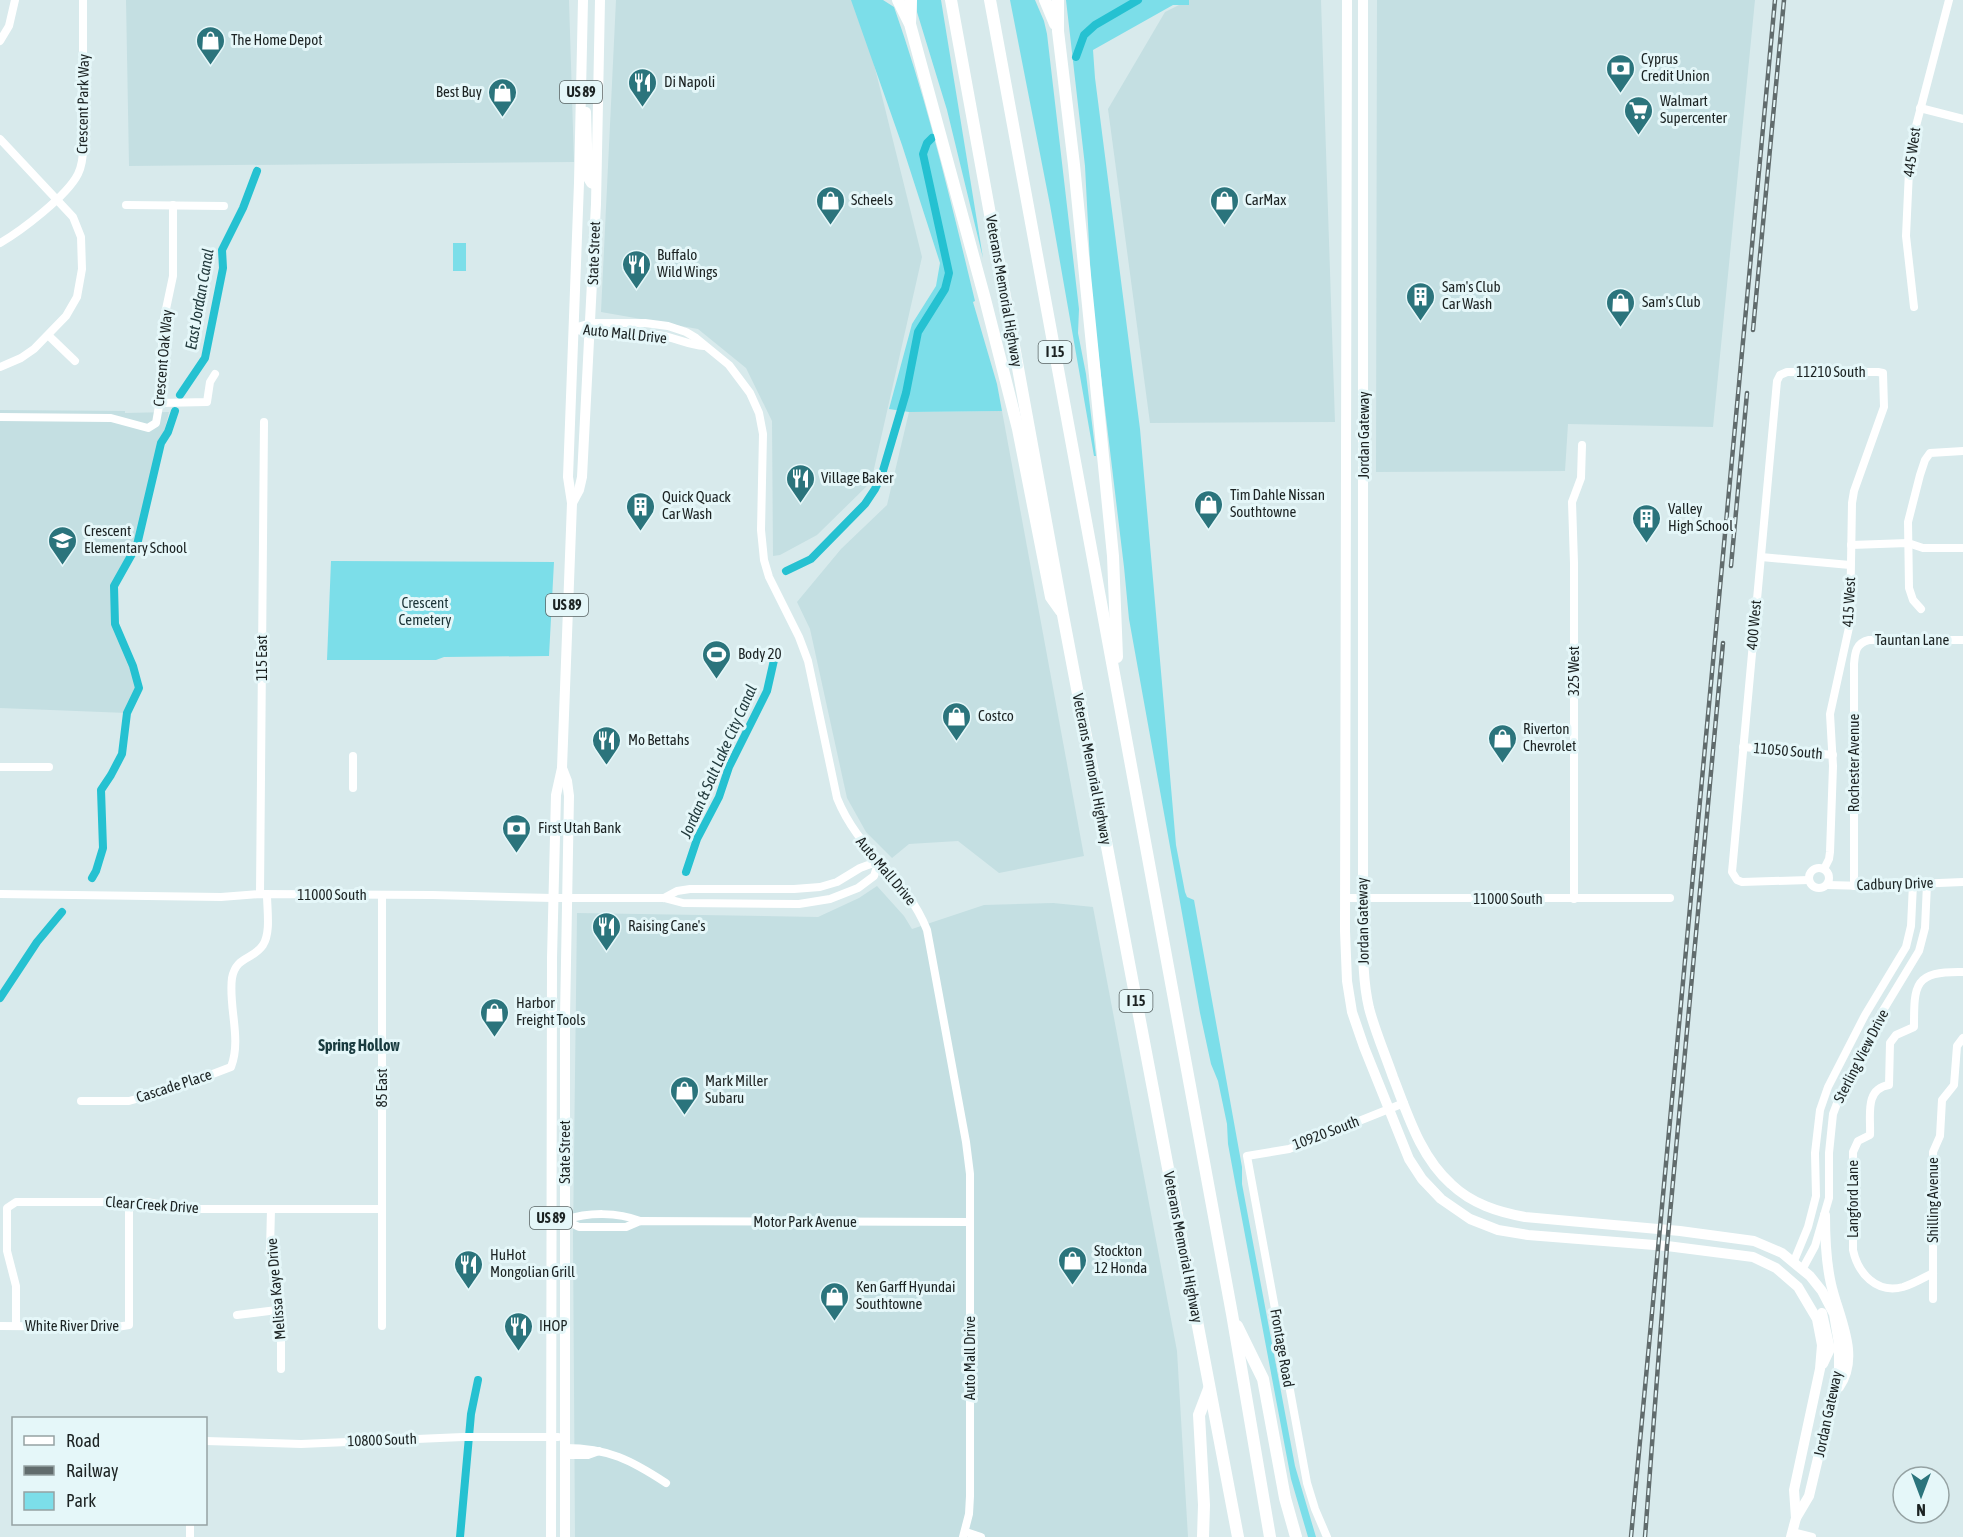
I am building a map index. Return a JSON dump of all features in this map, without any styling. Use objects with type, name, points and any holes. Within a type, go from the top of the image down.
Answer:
[{"type":"highway","points":[[898,0],[910,24],[985,299],[1018,429],[1051,597],[1063,615]]},
{"type":"highway","points":[[910,24],[911,0]]},
{"type":"highway","name":"Veterans Memorial Highway","points":[[951,0],[1063,615],[1238,1537]]},
{"type":"highway","name":"I 15","points":[[990,0],[1232,1314],[1270,1537]]},
{"type":"highway","points":[[1045,0],[1058,31]]},
{"type":"highway","points":[[1058,1],[1058,31],[1074,165],[1113,556],[1119,703]]},
{"type":"highway","points":[[1232,1314],[1263,1379],[1285,1498],[1296,1537]]},
{"type":"highway","points":[[1203,1537],[1204,1505],[1199,1415],[1209,1388]]},
{"type":"highway","points":[[1204,1505],[1211,1537]]},
{"type":"main road","name":"State Street","points":[[550,1537],[554,1437],[551,1329],[553,898],[556,795],[562,768],[572,503],[568,477],[583,0]]},
{"type":"main road","name":"State Street","points":[[572,503],[579,490],[582,477],[596,185],[600,0]]},
{"type":"main road","name":"Jordan Gateway","points":[[1347,0],[1345,898],[1347,981],[1352,1012],[1409,1159],[1422,1179],[1441,1199],[1470,1219],[1498,1230],[1528,1235],[1753,1257],[1776,1268],[1798,1287],[1817,1319],[1822,1345],[1820,1369],[1794,1490],[1796,1518]]},
{"type":"main road","name":"Jordan Gateway","points":[[1364,0],[1363,898],[1364,979],[1369,1008],[1424,1151],[1452,1186],[1478,1203],[1525,1217],[1730,1236],[1754,1241],[1782,1253],[1822,1291],[1833,1314],[1839,1344],[1839,1370],[1809,1496],[1796,1518],[1792,1534]]},
{"type":"main road","points":[[581,82],[587,128],[588,178],[596,185]]},
{"type":"main road","points":[[1346,391],[1364,390]]},
{"type":"main road","name":"State Street","points":[[562,768],[569,796],[566,898],[565,1537]]},
{"type":"main road","points":[[1825,1215],[1830,1283],[1847,1337],[1846,1373],[1834,1395]]},
{"type":"main road","points":[[1734,1254],[1750,1251],[1790,1269],[1798,1266],[1819,1307],[1828,1333],[1830,1348],[1820,1369]]},
{"type":"main road","points":[[554,1437],[559,1451],[565,1451]]},
{"type":"main road","points":[[551,1497],[560,1507],[559,1537]]},
{"type":"street","points":[[0,41],[9,27],[15,0]]},
{"type":"street","name":"Crescent Park Way","points":[[0,243],[57,198],[77,177],[83,157],[83,0]]},
{"type":"street","name":"445 West","points":[[1914,307],[1906,236],[1910,148],[1949,0]]},
{"type":"street","points":[[1920,108],[1963,118]]},
{"type":"street","points":[[0,139],[73,217],[78,227],[82,248],[80,285],[72,308],[48,336],[21,358],[0,367]]},
{"type":"street","points":[[126,205],[224,206]]},
{"type":"street","name":"Crescent Oak Way","points":[[0,417],[111,418],[148,428],[156,423],[160,403],[162,327],[171,289],[174,263],[173,206]]},
{"type":"street","name":"Auto Mall Drive","points":[[574,328],[656,324],[691,334],[737,373],[750,393],[759,413],[764,445],[761,530],[764,560],[769,578],[799,637],[808,661],[837,798],[842,812],[857,836],[909,894],[927,930],[970,1174],[970,1496],[964,1534]]},
{"type":"street","points":[[48,336],[75,361]]},
{"type":"street","name":"11210 South","points":[[1780,375],[1787,372],[1874,372],[1883,374]]},
{"type":"street","points":[[160,403],[207,402],[210,382],[215,374]]},
{"type":"street","name":"415 West","points":[[1824,869],[1830,852],[1833,755],[1830,714],[1850,623],[1851,519],[1854,491],[1884,407],[1883,374]]},
{"type":"street","name":"400 West","points":[[1780,375],[1777,381],[1732,867],[1733,876],[1742,882],[1809,880]]},
{"type":"street","name":"115 East","points":[[231,1066],[234,1059],[232,978],[238,964],[264,944],[267,930],[263,894],[264,422]]},
{"type":"street","name":"325 West","points":[[1574,899],[1572,502],[1581,478],[1582,446]]},
{"type":"street","points":[[1921,609],[1913,600],[1909,588],[1909,513],[1925,460],[1930,453],[1963,451]]},
{"type":"street","points":[[1851,545],[1908,543],[1923,548],[1963,548]]},
{"type":"street","points":[[1761,557],[1850,565]]},
{"type":"street","name":"Tauntan Lane","points":[[1862,641],[1963,640]]},
{"type":"street","name":"Rochester Avenue","points":[[1854,886],[1854,664],[1857,647],[1862,641]]},
{"type":"street","name":"11050 South","points":[[1743,747],[1833,755]]},
{"type":"street","points":[[353,756],[353,788]]},
{"type":"street","points":[[0,766],[50,767]]},
{"type":"street","name":"11000 South","points":[[664,898],[672,892],[684,889],[820,887],[837,882],[860,868],[879,861]]},
{"type":"street","name":"11000 South","points":[[0,894],[664,898],[690,903],[799,904],[821,902],[839,897],[864,884],[874,876],[879,861]]},
{"type":"street","points":[[1816,868],[1824,869],[1829,875],[1827,885],[1823,888],[1814,887],[1809,880],[1810,873],[1816,868]]},
{"type":"street","name":"Cadbury Drive","points":[[1827,885],[1963,882]]},
{"type":"street","name":"Sterling View Drive","points":[[1798,1266],[1816,1196],[1815,1153],[1820,1110],[1828,1087],[1865,1015],[1906,947],[1911,926],[1913,884]]},
{"type":"street","name":"Sterling View Drive","points":[[1798,1266],[1815,1246],[1829,1198],[1829,1153],[1833,1114],[1876,1022],[1919,951],[1925,928],[1927,884]]},
{"type":"street","name":"85 East","points":[[382,895],[382,1326]]},
{"type":"street","name":"11000 South","points":[[1345,898],[1670,898]]},
{"type":"street","name":"Langford Lane","points":[[1933,1273],[1902,1288],[1880,1286],[1861,1273],[1855,1262],[1853,1250],[1852,1152],[1858,1141],[1870,1136],[1872,1096],[1877,1089],[1889,1085],[1889,1048],[1892,1038],[1914,1027],[1914,999],[1917,987],[1928,976],[1935,973],[1963,972]]},
{"type":"street","name":"Shilling Avenue","points":[[1933,1299],[1933,1152],[1940,1136],[1942,1100],[1954,1085],[1956,1050],[1963,1038]]},
{"type":"street","name":"Cascade Place","points":[[81,1101],[129,1101],[176,1088],[231,1066]]},
{"type":"street","name":"10920 South","points":[[1247,1156],[1289,1149],[1404,1103]]},
{"type":"street","name":"Frontage Road","points":[[1247,1156],[1307,1483],[1327,1537]]},
{"type":"street","name":"Clear Creek Drive","points":[[16,1326],[16,1286],[7,1251],[7,1208],[19,1201],[153,1202],[179,1208],[382,1209]]},
{"type":"street","name":"White River Drive","points":[[0,1326],[129,1325],[129,1202]]},
{"type":"street","name":"Melissa Kaye Drive","points":[[271,1209],[270,1250],[278,1310],[282,1369]]},
{"type":"street","name":"Motor Park Avenue","points":[[565,1220],[579,1227],[626,1227],[640,1221],[970,1222]]},
{"type":"street","points":[[237,1315],[278,1310]]},
{"type":"street","name":"10800 South","points":[[207,1441],[301,1443],[463,1437],[554,1437]]},
{"type":"street","points":[[565,1451],[588,1455],[603,1451],[630,1461],[666,1483]]},
{"type":"street","points":[[190,1526],[190,1537]]},
{"type":"street","points":[[964,1534],[981,1537]]},
{"type":"street","points":[[1792,1534],[1812,1537]]},
{"type":"shaded area","points":[[126,0],[569,0],[574,162],[129,166]]},
{"type":"shaded area","points":[[616,0],[858,0],[922,257],[871,482],[817,535],[780,555],[773,556],[772,421],[746,368],[698,329],[601,312]]},
{"type":"shaded area","points":[[1189,0],[1321,0],[1335,422],[1150,423],[1108,109],[1165,12]]},
{"type":"shaded area","points":[[1377,0],[1755,0],[1713,427],[1568,424],[1565,471],[1376,472]]},
{"type":"shaded area","name":"Crescent Elementary School","points":[[0,410],[169,412],[137,545],[114,586],[115,624],[133,666],[139,688],[127,713],[0,708]]},
{"type":"shaded area","points":[[1002,411],[1084,856],[999,873],[958,841],[909,844],[892,858],[866,832],[847,798],[810,629],[797,602],[841,549],[887,505],[909,412]]},
{"type":"shaded area","points":[[877,886],[904,916],[912,929],[984,905],[1053,903],[1093,907],[1177,1351],[1188,1537],[575,1537],[573,1237],[577,913],[818,917],[859,898]]},
{"type":"green space","points":[[851,0],[883,0],[894,7],[918,80],[938,153],[975,301],[973,302],[997,384],[1002,411],[909,412],[889,409],[912,324],[936,286],[940,263],[902,145]]},
{"type":"green space","points":[[917,0],[941,0],[983,258],[947,110],[917,12]]},
{"type":"green space","points":[[1010,0],[1035,0],[1047,34],[1079,309],[1078,333],[1086,374],[1096,456],[1094,456],[1050,205]]},
{"type":"green space","points":[[1066,0],[1189,0],[1189,5],[1173,5],[1093,50],[1095,78],[1140,429],[1176,845],[1185,892],[1187,897],[1194,900],[1242,1167],[1242,1184],[1295,1466],[1316,1537],[1308,1537],[1291,1479],[1228,1144],[1227,1124],[1200,1013],[1129,619],[1092,301],[1085,166]]},
{"type":"green space","points":[[453,243],[466,243],[466,271],[453,271]]},
{"type":"green space","name":"Crescent Cemetery","points":[[331,561],[554,562],[549,656],[444,657],[436,660],[327,660]]},
{"type":"waterway","name":"Jordan & Salt Lake City Canal","points":[[1076,57],[1084,35],[1095,25],[1138,0]]},
{"type":"waterway","name":"Jordan & Salt Lake City Canal","points":[[786,571],[811,559],[865,504],[875,489],[882,474],[906,393],[918,332],[945,289],[949,273],[923,154],[927,143],[932,138]]},
{"type":"waterway","name":"East Jordan Canal","points":[[180,395],[205,358],[223,268],[222,250],[243,208],[257,171]]},
{"type":"waterway","name":"East Jordan Canal","points":[[92,878],[103,848],[101,790],[122,754],[127,713],[139,688],[133,666],[115,624],[114,586],[137,545],[161,443],[168,432],[175,411]]},
{"type":"waterway","name":"Jordan & Salt Lake City Canal","points":[[686,872],[697,839],[719,797],[729,767],[767,691],[774,660]]},
{"type":"waterway","name":"East Jordan Canal","points":[[0,998],[37,942],[62,912]]},
{"type":"waterway","name":"Jordan & Salt Lake City Canal","points":[[460,1537],[471,1414],[478,1380]]},
{"type":"railway","points":[[1631,1537],[1775,0]]},
{"type":"railway","points":[[1753,330],[1784,0]]},
{"type":"railway","points":[[1731,566],[1747,393]]},
{"type":"railway","points":[[1645,1537],[1667,1246],[1723,643]]},
{"type":"place","name":"The Home Depot","points":[[210,66]]},
{"type":"place","name":"Cyprus Credit Union","points":[[1620,94]]},
{"type":"place","name":"Di Napoli","points":[[643,108]]},
{"type":"place","name":"Best Buy","points":[[503,118]]},
{"type":"place","name":"Walmart Supercenter","points":[[1639,136]]},
{"type":"place","name":"Scheels","points":[[830,226]]},
{"type":"place","name":"CarMax","points":[[1224,226]]},
{"type":"place","name":"Buffalo Wild Wings","points":[[636,290]]},
{"type":"place","name":"Sam's Club Car Wash","points":[[1421,322]]},
{"type":"place","name":"Sam's Club","points":[[1621,328]]},
{"type":"place","name":"Village Baker","points":[[800,504]]},
{"type":"place","name":"Tim Dahle Nissan Southtowne","points":[[1209,530]]},
{"type":"place","name":"Quick Quack Car Wash","points":[[641,532]]},
{"type":"place","name":"Valley High School","points":[[1647,544]]},
{"type":"place","name":"Crescent Elementary School","points":[[63,566]]},
{"type":"place","name":"Body 20","points":[[717,680]]},
{"type":"place","name":"Costco","points":[[957,742]]},
{"type":"place","name":"Riverton Chevrolet","points":[[1502,764]]},
{"type":"place","name":"Mo Bettahs","points":[[607,766]]},
{"type":"place","name":"First Utah Bank","points":[[517,854]]},
{"type":"place","name":"Raising Cane's","points":[[607,952]]},
{"type":"place","name":"Harbor Freight Tools","points":[[495,1038]]},
{"type":"place","name":"Mark Miller Subaru","points":[[684,1116]]},
{"type":"place","name":"Stockton 12 Honda","points":[[1073,1286]]},
{"type":"place","name":"HuHot Mongolian Grill","points":[[469,1290]]},
{"type":"place","name":"Ken Garff Hyundai Southtowne","points":[[835,1322]]},
{"type":"place","name":"IHOP","points":[[518,1352]]},
{"type":"district","name":"Spring Hollow","points":[[359,1045]]}]
